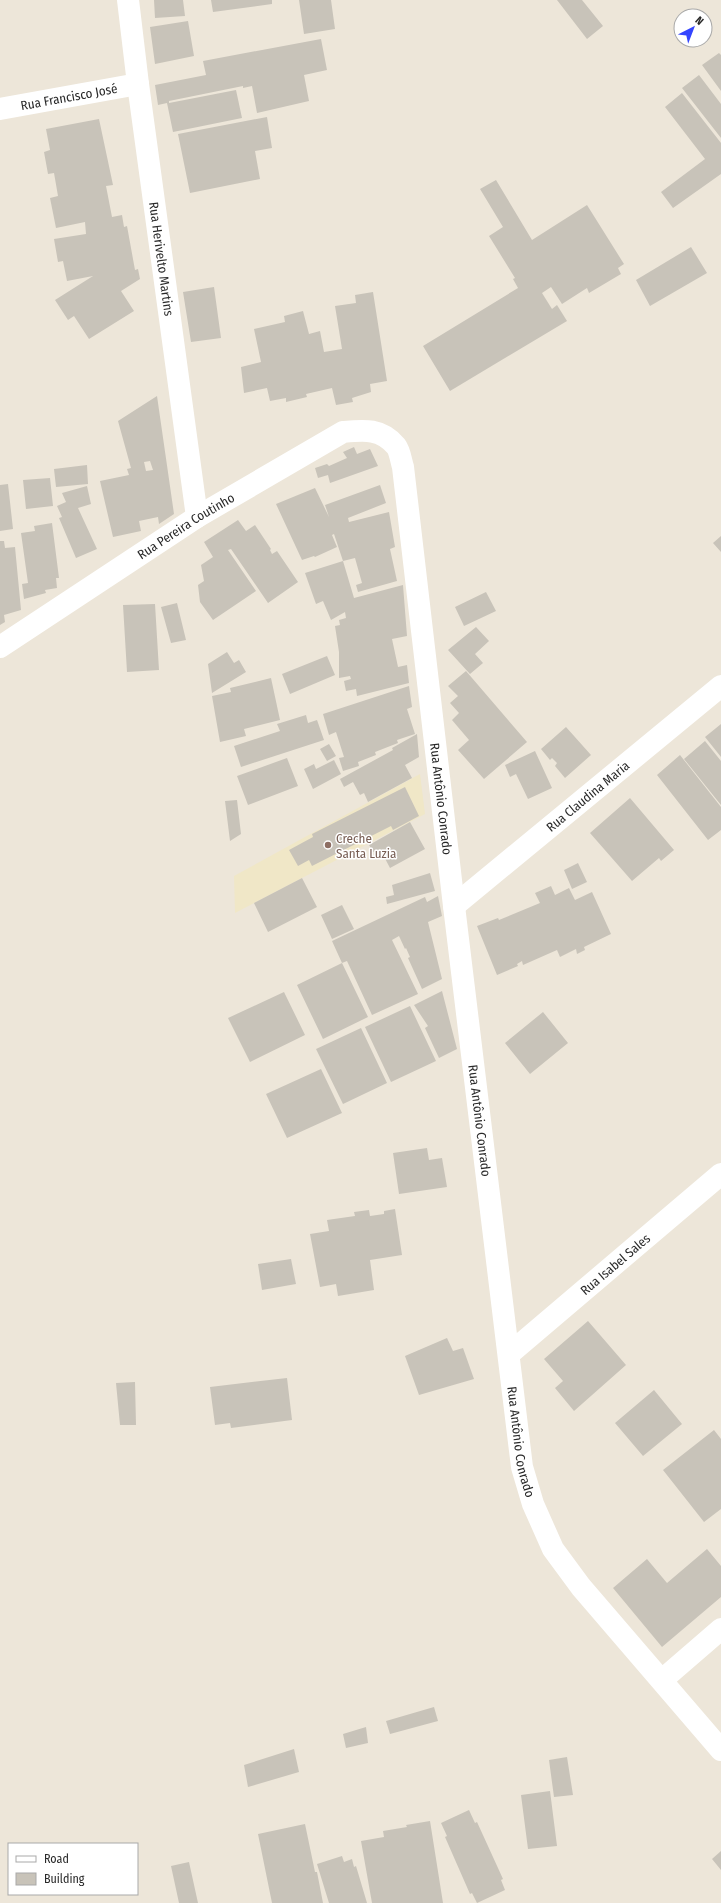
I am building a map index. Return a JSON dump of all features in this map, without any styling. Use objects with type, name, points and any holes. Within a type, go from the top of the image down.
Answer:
[{"type":"street","name":"Rua Herivelto Martins","points":[[128,0],[138,84],[197,517]]},
{"type":"street","name":"Rua Francisco José","points":[[0,109],[138,84]]},
{"type":"street","name":"Rua Pereira Coutinho","points":[[0,647],[197,517],[344,432],[365,430],[381,434]]},
{"type":"street","name":"Rua Antônio Conrado","points":[[381,434],[396,447],[403,467],[454,906],[522,1467],[533,1504],[553,1549],[581,1588],[721,1750]]},
{"type":"street","name":"Rua Claudina Maria","points":[[454,906],[721,686]]},
{"type":"street","name":"Rua Isabel Sales","points":[[509,1354],[721,1174]]},
{"type":"street","points":[[662,1680],[721,1629]]},
{"type":"shaded area","name":"Creche Santa Luzia","points":[[420,774],[425,814],[235,913],[234,876]]},
{"type":"building","points":[[154,0],[183,0],[185,16],[155,18]]},
{"type":"building","points":[[211,0],[272,0],[272,4],[213,12]]},
{"type":"building","points":[[299,0],[331,0],[335,29],[304,34]]},
{"type":"building","points":[[557,0],[582,0],[603,26],[587,39]]},
{"type":"building","points":[[188,21],[194,56],[155,64],[150,27]]},
{"type":"building","points":[[321,39],[327,70],[304,75],[309,101],[257,113],[252,86],[243,88],[243,86],[169,101],[169,103],[236,90],[242,118],[173,132],[167,103],[158,105],[155,85],[206,75],[203,61]]},
{"type":"building","points":[[719,53],[721,55],[721,91],[702,65]]},
{"type":"building","points":[[699,75],[721,104],[721,138],[682,88]]},
{"type":"building","points":[[682,93],[721,143],[721,174],[673,208],[661,192],[705,159],[665,107]]},
{"type":"building","points":[[267,117],[272,148],[255,151],[260,179],[190,193],[178,134]]},
{"type":"building","points":[[99,119],[113,185],[106,186],[112,217],[122,215],[124,227],[127,226],[135,270],[138,269],[140,279],[121,291],[134,311],[89,339],[74,316],[68,320],[55,300],[93,276],[67,281],[63,261],[58,262],[54,239],[86,234],[85,222],[56,228],[50,198],[58,196],[54,173],[48,174],[44,152],[50,150],[46,129]]},
{"type":"building","points":[[496,180],[532,240],[587,205],[624,264],[618,268],[621,274],[589,293],[587,288],[562,304],[551,287],[542,293],[552,309],[557,305],[567,321],[450,391],[423,346],[518,288],[513,279],[515,278],[489,236],[503,227],[480,189]]},
{"type":"building","points":[[691,247],[707,273],[650,306],[636,280]]},
{"type":"building","points":[[214,287],[221,338],[191,342],[183,292]]},
{"type":"building","points":[[373,292],[387,381],[370,384],[371,392],[352,398],[353,402],[336,405],[332,388],[306,394],[307,397],[286,402],[286,398],[270,401],[267,388],[244,393],[241,367],[261,362],[254,329],[285,322],[284,316],[303,311],[309,334],[320,331],[324,352],[342,349],[335,306],[356,303],[355,295]]},
{"type":"building","points":[[157,396],[174,514],[159,524],[158,517],[139,521],[141,531],[113,537],[100,481],[129,475],[127,469],[131,468],[118,421]],"holes":[[[150,461],[153,470],[146,471],[144,462]]]},
{"type":"building","points":[[354,447],[357,454],[370,449],[378,466],[330,483],[328,475],[318,478],[315,468],[327,464],[329,466],[347,458],[343,452]]},
{"type":"building","points":[[87,465],[88,484],[56,487],[54,469]]},
{"type":"building","points":[[50,478],[53,506],[26,509],[23,480]]},
{"type":"building","points":[[8,484],[13,529],[0,531],[0,485]]},
{"type":"building","points":[[380,485],[386,503],[348,518],[349,522],[389,512],[395,547],[390,549],[397,581],[358,592],[356,585],[362,583],[355,558],[343,561],[334,534],[332,535],[337,547],[315,557],[302,560],[276,504],[315,488],[329,517],[325,505]]},
{"type":"building","points":[[87,486],[91,504],[78,508],[97,549],[76,558],[59,518],[62,517],[57,506],[66,502],[62,493]]},
{"type":"building","points":[[238,520],[246,531],[255,525],[271,549],[272,554],[277,551],[298,582],[268,603],[231,549],[228,550],[256,591],[213,620],[200,602],[198,585],[204,581],[201,565],[213,557],[204,542]]},
{"type":"building","points":[[52,523],[59,578],[56,578],[57,588],[45,590],[46,593],[24,599],[22,584],[28,583],[21,533],[35,531],[34,526]]},
{"type":"building","points":[[721,536],[721,552],[713,543]]},
{"type":"building","points":[[0,541],[4,541],[5,548],[15,547],[21,610],[4,615],[5,622],[0,625]]},
{"type":"building","points":[[343,561],[354,598],[403,585],[407,636],[392,639],[398,667],[407,665],[409,683],[357,696],[356,689],[346,691],[344,681],[351,679],[350,676],[339,678],[339,652],[335,626],[340,625],[339,620],[346,618],[345,612],[331,620],[323,601],[316,604],[305,573]]},
{"type":"building","points":[[486,592],[496,611],[464,626],[455,607]]},
{"type":"building","points":[[177,603],[186,640],[171,643],[161,607]]},
{"type":"building","points":[[155,604],[159,670],[127,672],[123,605]]},
{"type":"building","points":[[476,627],[489,641],[475,654],[483,663],[470,674],[448,650]]},
{"type":"building","points":[[227,652],[234,663],[239,660],[246,672],[212,693],[208,664]]},
{"type":"building","points":[[327,656],[335,675],[290,694],[282,674]]},
{"type":"building","points":[[466,671],[527,742],[484,779],[458,750],[469,740],[452,720],[459,713],[450,703],[458,696],[448,686]]},
{"type":"building","points":[[271,678],[280,720],[244,729],[246,736],[220,742],[212,696],[231,692],[230,688]]},
{"type":"building","points":[[409,686],[412,707],[407,709],[415,734],[397,740],[398,743],[375,752],[376,755],[358,762],[359,766],[343,771],[339,758],[344,757],[336,732],[329,735],[323,714]]},
{"type":"building","points":[[306,715],[308,723],[317,720],[324,740],[241,767],[234,746],[280,731],[277,724]]},
{"type":"building","points":[[721,724],[721,757],[705,737]]},
{"type":"building","points":[[566,727],[591,755],[565,778],[555,766],[557,763],[552,758],[550,760],[541,749]]},
{"type":"building","points":[[417,734],[419,757],[405,765],[412,778],[368,802],[364,793],[360,795],[353,782],[344,787],[340,779],[393,750],[392,748]]},
{"type":"building","points":[[705,741],[721,761],[721,805],[684,759]]},
{"type":"building","points":[[329,744],[336,756],[327,761],[320,749]]},
{"type":"building","points":[[535,751],[552,788],[528,799],[516,774],[510,777],[505,765]]},
{"type":"building","points":[[680,755],[721,807],[721,830],[708,840],[657,775]]},
{"type":"building","points":[[287,758],[298,786],[248,805],[237,776]]},
{"type":"building","points":[[334,760],[341,774],[313,789],[304,769],[314,764],[316,769]]},
{"type":"building","points":[[405,787],[419,816],[393,830],[391,826],[312,866],[309,860],[298,866],[289,850],[313,837],[312,834]]},
{"type":"building","points":[[630,798],[674,850],[661,861],[659,858],[632,881],[590,833]]},
{"type":"building","points":[[237,800],[241,834],[230,841],[225,801]]},
{"type":"building","points":[[410,822],[425,849],[390,868],[380,849],[373,852],[369,845]]},
{"type":"building","points":[[578,863],[587,882],[572,889],[564,870]]},
{"type":"building","points":[[430,873],[435,891],[387,904],[386,897],[394,895],[392,885]]},
{"type":"building","points":[[302,878],[317,907],[268,932],[254,903]]},
{"type":"building","points":[[551,886],[555,895],[569,888],[575,900],[592,892],[611,934],[584,947],[585,950],[577,954],[576,949],[560,957],[557,950],[523,965],[522,961],[517,964],[518,966],[497,975],[477,926],[498,918],[499,920],[540,903],[535,893]]},
{"type":"building","points":[[438,896],[442,916],[428,922],[442,979],[422,989],[408,958],[410,957],[399,936],[392,940],[418,994],[372,1015],[347,961],[342,963],[332,941],[425,897],[427,902]]},
{"type":"building","points":[[342,905],[354,929],[332,939],[321,915]]},
{"type":"building","points":[[342,963],[368,1017],[323,1039],[297,985]]},
{"type":"building","points":[[442,991],[457,1049],[439,1058],[425,1028],[428,1026],[414,1005]]},
{"type":"building","points":[[284,992],[305,1035],[250,1062],[228,1018]]},
{"type":"building","points":[[410,1006],[436,1061],[391,1082],[365,1027]]},
{"type":"building","points":[[543,1012],[568,1043],[530,1074],[505,1043]]},
{"type":"building","points":[[361,1028],[387,1083],[343,1104],[316,1049]]},
{"type":"building","points":[[321,1069],[342,1113],[287,1138],[266,1094]]},
{"type":"building","points":[[427,1148],[429,1160],[442,1158],[447,1187],[399,1194],[393,1153]]},
{"type":"building","points":[[395,1209],[402,1255],[370,1260],[374,1290],[338,1296],[336,1284],[320,1287],[310,1234],[329,1231],[327,1220],[355,1216],[354,1212],[369,1210],[370,1216],[384,1214],[384,1211]]},
{"type":"building","points":[[291,1259],[296,1284],[262,1290],[258,1264]]},
{"type":"building","points":[[588,1321],[626,1365],[574,1411],[555,1388],[563,1381],[544,1359]]},
{"type":"building","points":[[447,1338],[453,1351],[463,1348],[474,1379],[419,1395],[405,1356]]},
{"type":"building","points":[[287,1378],[292,1420],[231,1428],[230,1423],[215,1425],[210,1387]]},
{"type":"building","points":[[135,1382],[136,1425],[120,1425],[116,1383]]},
{"type":"building","points":[[654,1390],[682,1424],[643,1456],[615,1423]]},
{"type":"building","points":[[714,1430],[721,1439],[721,1509],[704,1522],[663,1470]]},
{"type":"building","points":[[707,1549],[721,1566],[721,1597],[662,1647],[613,1588],[647,1559],[667,1583]]},
{"type":"building","points":[[434,1707],[438,1721],[390,1734],[386,1721]]},
{"type":"building","points":[[366,1727],[368,1743],[346,1748],[343,1734]]},
{"type":"building","points":[[294,1749],[299,1772],[248,1787],[244,1765]]},
{"type":"building","points":[[567,1757],[573,1795],[554,1797],[549,1760]]},
{"type":"building","points":[[550,1791],[557,1846],[528,1849],[521,1795]]},
{"type":"building","points":[[469,1810],[475,1823],[477,1822],[503,1879],[501,1880],[505,1890],[477,1903],[472,1893],[470,1894],[445,1837],[447,1836],[441,1823]]},
{"type":"building","points":[[430,1821],[443,1903],[372,1903],[361,1841],[384,1837],[383,1831]]},
{"type":"building","points":[[305,1824],[323,1903],[272,1903],[258,1834]]},
{"type":"building","points":[[721,1851],[721,1870],[712,1859]]},
{"type":"building","points":[[342,1856],[344,1862],[352,1859],[354,1867],[356,1866],[367,1903],[329,1903],[317,1864]]},
{"type":"building","points":[[189,1862],[198,1903],[179,1903],[171,1866]]},
{"type":"place","name":"Creche Santa Luzia","points":[[328,845]]}]
